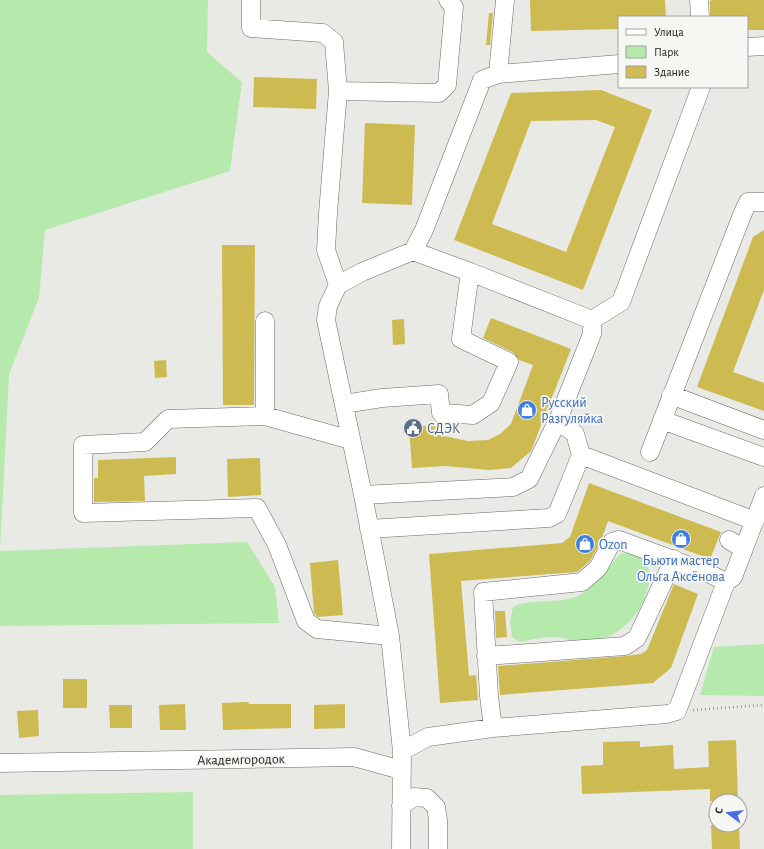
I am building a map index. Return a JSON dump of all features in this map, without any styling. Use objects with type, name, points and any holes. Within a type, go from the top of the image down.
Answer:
[{"type":"street","points":[[251,0],[251,28],[323,33],[334,42],[338,91],[326,250],[338,285]]},
{"type":"street","points":[[338,91],[440,93],[447,85],[454,7],[448,0]]},
{"type":"street","points":[[498,74],[505,0]]},
{"type":"street","points":[[699,0],[700,16]]},
{"type":"street","points":[[748,47],[764,46]]},
{"type":"street","points":[[401,849],[402,751],[390,636],[363,495],[326,320],[328,306],[338,285],[362,272],[413,251],[424,230],[482,80],[498,74],[618,64]]},
{"type":"street","points":[[592,320],[621,302],[701,88]]},
{"type":"street","points":[[650,452],[742,214],[748,202],[764,202]]},
{"type":"street","points":[[413,251],[592,320]]},
{"type":"street","points":[[344,404],[382,398],[439,394],[441,413],[473,414],[491,402],[509,362],[461,339],[470,272]]},
{"type":"street","points":[[363,495],[513,487],[529,479],[558,420],[592,334],[592,320]]},
{"type":"street","points":[[265,321],[266,416]]},
{"type":"street","points":[[671,395],[764,430]]},
{"type":"street","points":[[351,440],[266,416],[168,419],[145,442],[83,445],[83,513],[257,508],[277,545],[306,620],[317,628],[390,636]]},
{"type":"street","points":[[369,529],[550,518],[557,514],[581,455],[575,434],[558,420]]},
{"type":"street","points":[[662,420],[764,457]]},
{"type":"street","points":[[581,455],[755,520]]},
{"type":"street","points":[[402,751],[428,737],[493,728],[667,714],[677,711],[726,582],[733,577],[737,545],[755,520],[764,496]]},
{"type":"street","points":[[493,728],[486,656],[483,592],[582,582],[598,568],[615,540],[674,559],[726,582]]},
{"type":"street","points":[[486,656],[625,646],[637,638],[674,559]]},
{"type":"street","name":"Академгородок","points":[[0,763],[354,757],[401,770]]},
{"type":"street","points":[[401,806],[414,797],[427,798],[436,807],[438,820],[438,849]]},
{"type":"path","points":[[677,711],[764,705]]},
{"type":"green space","points":[[0,0],[208,0],[207,52],[242,82],[230,171],[45,230],[39,298],[9,374],[0,551]]},
{"type":"green space","points":[[247,542],[275,587],[279,623],[0,626],[0,551]]},
{"type":"green space","points":[[633,552],[644,560],[648,567],[649,581],[643,603],[630,621],[621,629],[601,639],[586,642],[552,637],[520,642],[512,637],[510,621],[513,607],[530,602],[558,601],[575,597],[593,585],[620,554]]},
{"type":"green space","points":[[764,644],[764,696],[700,695],[714,647]]},
{"type":"green space","points":[[193,792],[193,849],[0,849],[0,795]]},
{"type":"building","points":[[530,0],[665,0],[666,16],[618,16],[618,29],[531,31]]},
{"type":"building","points":[[764,0],[764,30],[748,30],[748,16],[710,16],[710,1]]},
{"type":"building","points":[[489,13],[493,13],[490,45],[486,45]]},
{"type":"building","points":[[254,77],[317,79],[316,109],[253,107]]},
{"type":"building","points":[[601,90],[652,110],[583,290],[454,240],[511,93]],"holes":[[[596,120],[615,127],[566,252],[492,224],[531,121]]]},
{"type":"building","points":[[365,123],[415,125],[412,205],[362,203]]},
{"type":"building","points":[[764,230],[764,290],[733,372],[764,383],[764,411],[697,387],[753,237]]},
{"type":"building","points":[[222,245],[255,245],[254,405],[223,405]]},
{"type":"building","points":[[491,318],[571,349],[531,451],[511,468],[490,470],[445,466],[412,468],[409,427],[438,425],[439,435],[468,441],[488,440],[500,434],[511,424],[533,365],[519,360],[514,353],[483,338]]},
{"type":"building","points":[[404,319],[405,344],[393,345],[392,320]]},
{"type":"building","points":[[166,360],[167,377],[155,378],[154,361]]},
{"type":"building","points":[[176,457],[176,474],[144,476],[145,501],[94,502],[94,478],[98,478],[98,460]]},
{"type":"building","points":[[260,458],[261,495],[228,497],[227,459]]},
{"type":"building","points":[[589,483],[721,532],[710,559],[608,521],[601,541],[590,561],[577,572],[461,581],[469,676],[476,675],[478,700],[440,703],[429,554],[562,543],[570,537]]},
{"type":"building","points":[[338,560],[343,615],[318,617],[314,613],[310,563]]},
{"type":"building","points":[[674,584],[698,594],[671,668],[653,683],[500,695],[498,666],[641,654],[647,650]]},
{"type":"building","points":[[495,611],[505,611],[507,637],[496,638]]},
{"type":"building","points":[[63,679],[87,679],[87,708],[63,708]]},
{"type":"building","points":[[248,702],[249,704],[291,704],[291,728],[223,730],[222,703]]},
{"type":"building","points":[[185,704],[186,730],[160,730],[159,705]]},
{"type":"building","points":[[345,704],[345,728],[314,729],[314,705]]},
{"type":"building","points":[[109,705],[132,705],[132,728],[110,728]]},
{"type":"building","points":[[38,710],[39,736],[19,738],[17,711]]},
{"type":"building","points":[[736,740],[738,793],[710,793],[710,789],[582,794],[581,766],[603,765],[603,742],[640,741],[640,747],[673,745],[674,769],[709,767],[708,741]]},
{"type":"building","points":[[711,833],[739,833],[740,849],[712,849]]},
{"type":"place","name":"Русский Разгуляйка","points":[[527,410]]},
{"type":"place","name":"СДЭК","points":[[413,428]]},
{"type":"place","name":"Бьюти мастер Oльга Аксёнова","points":[[681,539]]},
{"type":"place","name":"Ozon","points":[[585,544]]}]
